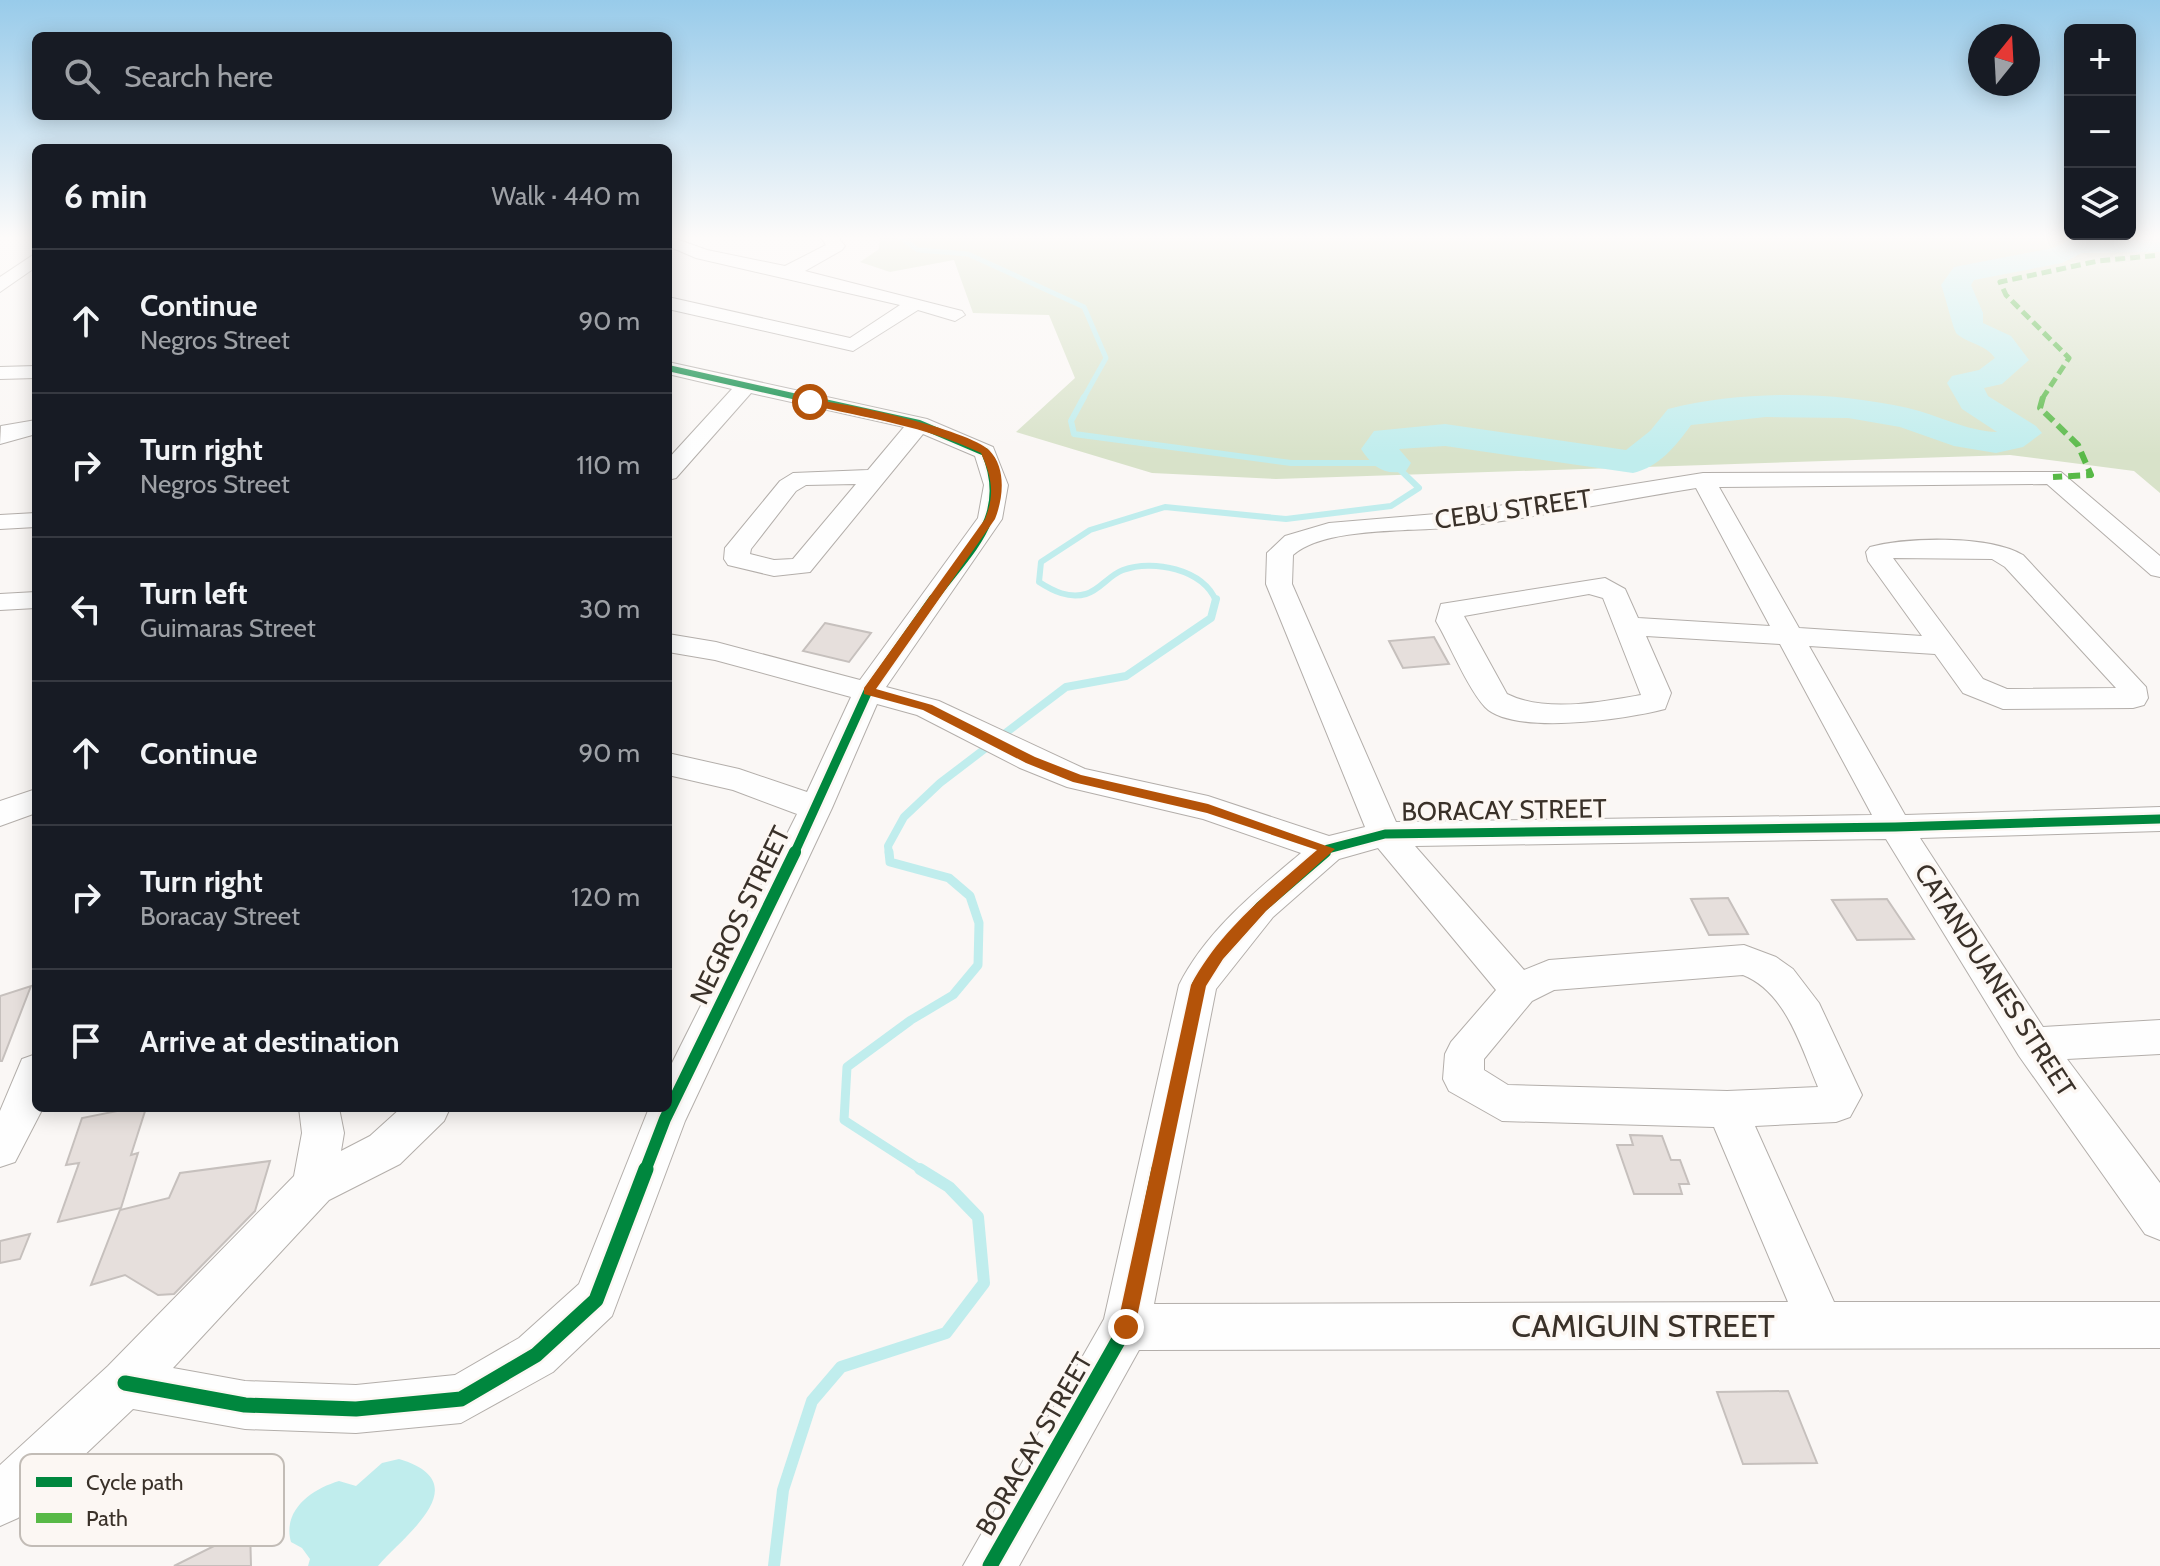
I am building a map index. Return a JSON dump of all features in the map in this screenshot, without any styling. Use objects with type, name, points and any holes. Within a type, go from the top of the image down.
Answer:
[{"type":"street","points":[[695,309],[853,345],[907,309]]},
{"type":"street","points":[[936,309],[955,315]]},
{"type":"street","name":"NEGROS STREET","points":[[672,369],[919,424],[985,452],[994,473],[999,498],[990,519],[868,691],[816,808],[672,1105]]},
{"type":"street","points":[[0,373],[32,372]]},
{"type":"street","points":[[672,469],[747,385]]},
{"type":"street","points":[[874,477],[801,478],[788,486],[738,548],[737,559],[774,568],[801,566],[919,424]]},
{"type":"street","points":[[0,437],[9,431],[32,428]]},
{"type":"street","name":"CEBU STREET","points":[[1385,834],[1279,584],[1280,553],[1294,541],[1329,531],[1488,515],[1703,480],[2053,477],[2160,569]]},
{"type":"street","name":"CATANDUANES STREET","points":[[1703,480],[1895,827],[2033,1044],[2160,1219]]},
{"type":"street","points":[[0,522],[32,520]]},
{"type":"street","points":[[1630,626],[1943,646],[1973,686],[1984,694],[2003,699],[2133,698],[2131,687],[2014,561],[1999,552],[1879,552],[1881,561],[1943,646]]},
{"type":"street","points":[[1605,586],[1615,595],[1630,626],[1656,693],[1654,702],[1634,707],[1526,712],[1507,710],[1496,701],[1450,621],[1451,610],[1605,586]]},
{"type":"street","points":[[0,602],[32,600]]},
{"type":"street","points":[[672,644],[716,651],[928,708],[1031,760],[1078,779],[1208,808],[1328,849]]},
{"type":"street","points":[[673,773],[739,780],[816,808]]},
{"type":"street","points":[[0,814],[32,802]]},
{"type":"street","name":"BORACAY STREET","points":[[990,1566],[1126,1327],[1198,985],[1218,955],[1261,907],[1328,849],[1385,834],[1895,827],[2160,819]]},
{"type":"street","points":[[1385,834],[1519,990]]},
{"type":"street","points":[[1744,960],[1765,964],[1791,990],[1842,1095],[1836,1104],[1817,1108],[1727,1109],[1502,1103],[1463,1079],[1465,1054],[1519,990],[1549,975],[1744,960]]},
{"type":"street","points":[[2033,1044],[2160,1037]]},
{"type":"street","points":[[0,1148],[21,1114],[32,1082]]},
{"type":"street","points":[[1727,1109],[1821,1326]]},
{"type":"street","points":[[314,1186],[323,1133],[320,1112]]},
{"type":"street","points":[[49,1454],[125,1383],[314,1186],[385,1150],[426,1112]]},
{"type":"street","name":"NEGROS STREET","points":[[125,1383],[245,1405],[356,1409],[461,1399],[536,1355],[596,1300],[668,1112]]},
{"type":"street","name":"CAMIGUIN STREET","points":[[1126,1327],[2160,1325]]},
{"type":"street","points":[[0,1500],[20,1481]]},
{"type":"green space","points":[[972,309],[2160,309],[2160,493],[2134,471],[2010,455],[1276,479],[1152,473],[1016,432],[1075,378],[1049,315],[973,313]]},
{"type":"water","points":[[399,1459],[422,1469],[433,1482],[434,1496],[417,1526],[378,1566],[308,1566],[310,1559],[302,1548],[291,1542],[289,1531],[295,1511],[302,1502],[319,1489],[339,1481],[356,1486],[382,1463]]},
{"type":"building","points":[[825,623],[871,633],[849,662],[803,651]]},
{"type":"building","points":[[1434,637],[1449,664],[1403,668],[1389,641]]},
{"type":"building","points":[[1728,898],[1748,934],[1709,935],[1691,899]]},
{"type":"building","points":[[1887,899],[1914,939],[1857,940],[1832,900]]},
{"type":"building","points":[[31,986],[2,1061],[0,1061],[0,996]]},
{"type":"building","points":[[112,1112],[145,1112],[131,1155],[138,1153],[121,1208],[58,1222],[79,1163],[66,1165],[82,1118]]},
{"type":"building","points":[[1630,1135],[1662,1136],[1671,1160],[1680,1160],[1689,1184],[1679,1184],[1682,1194],[1634,1194],[1617,1145],[1633,1145]]},
{"type":"building","points":[[270,1161],[255,1211],[174,1294],[158,1295],[125,1275],[91,1285],[120,1210],[169,1198],[180,1173]]},
{"type":"building","points":[[30,1234],[20,1259],[0,1263],[0,1241]]},
{"type":"building","points":[[1788,1391],[1817,1463],[1743,1464],[1717,1392]]},
{"type":"building","points":[[214,1546],[250,1546],[251,1566],[174,1566]]},
{"type":"waterway","points":[[1083,399],[1106,358],[1085,309]]},
{"type":"waterway","points":[[1393,463],[1379,449],[1387,439],[1445,435],[1633,462],[1663,439],[1680,416],[1794,406],[1877,412],[1907,418],[1981,442],[2010,440],[2024,433],[1974,402],[1964,383],[1990,377],[2013,360],[2000,343],[1968,327],[1966,309]]},
{"type":"waterway","points":[[1084,397],[1071,421],[1074,434],[1291,463],[1393,463],[1419,488],[1391,506],[1286,519],[1165,507],[1090,530],[1041,562],[1039,582],[1067,595],[1086,594],[1123,570],[1148,566],[1176,569],[1189,574],[1210,590],[1216,600]]},
{"type":"waterway","points":[[889,854],[888,846],[904,817],[940,783],[1066,687],[1126,676],[1211,618],[1216,600]]},
{"type":"waterway","points":[[889,852],[890,862],[949,878],[970,896],[979,923],[978,965],[953,995],[911,1020],[847,1067],[844,1120],[923,1171]]},
{"type":"waterway","points":[[774,1566],[783,1490],[812,1401],[841,1367],[946,1333],[984,1283],[978,1217],[949,1187],[920,1169]]},
{"type":"marked path","points":[[2020,309],[2069,358],[2044,393],[2040,408],[2078,445],[2091,475],[2053,477]]},
{"type":"cycle path","points":[[672,369],[919,424],[985,452],[996,493],[990,519],[868,691],[816,808],[672,1105]]},
{"type":"cycle path","points":[[990,1566],[1126,1327],[1198,985],[1218,955],[1261,907],[1328,849],[1385,834],[1895,827],[2160,819]]},
{"type":"cycle path","points":[[125,1383],[245,1405],[356,1409],[461,1399],[536,1355],[596,1300],[668,1112]]},
{"type":"route","points":[[810,402],[919,424],[951,435],[985,452],[994,473],[999,498],[990,519],[868,691],[928,708],[1031,760],[1078,779],[1143,796],[1208,808],[1328,849],[1261,907],[1218,955],[1198,985],[1126,1327]]}]
